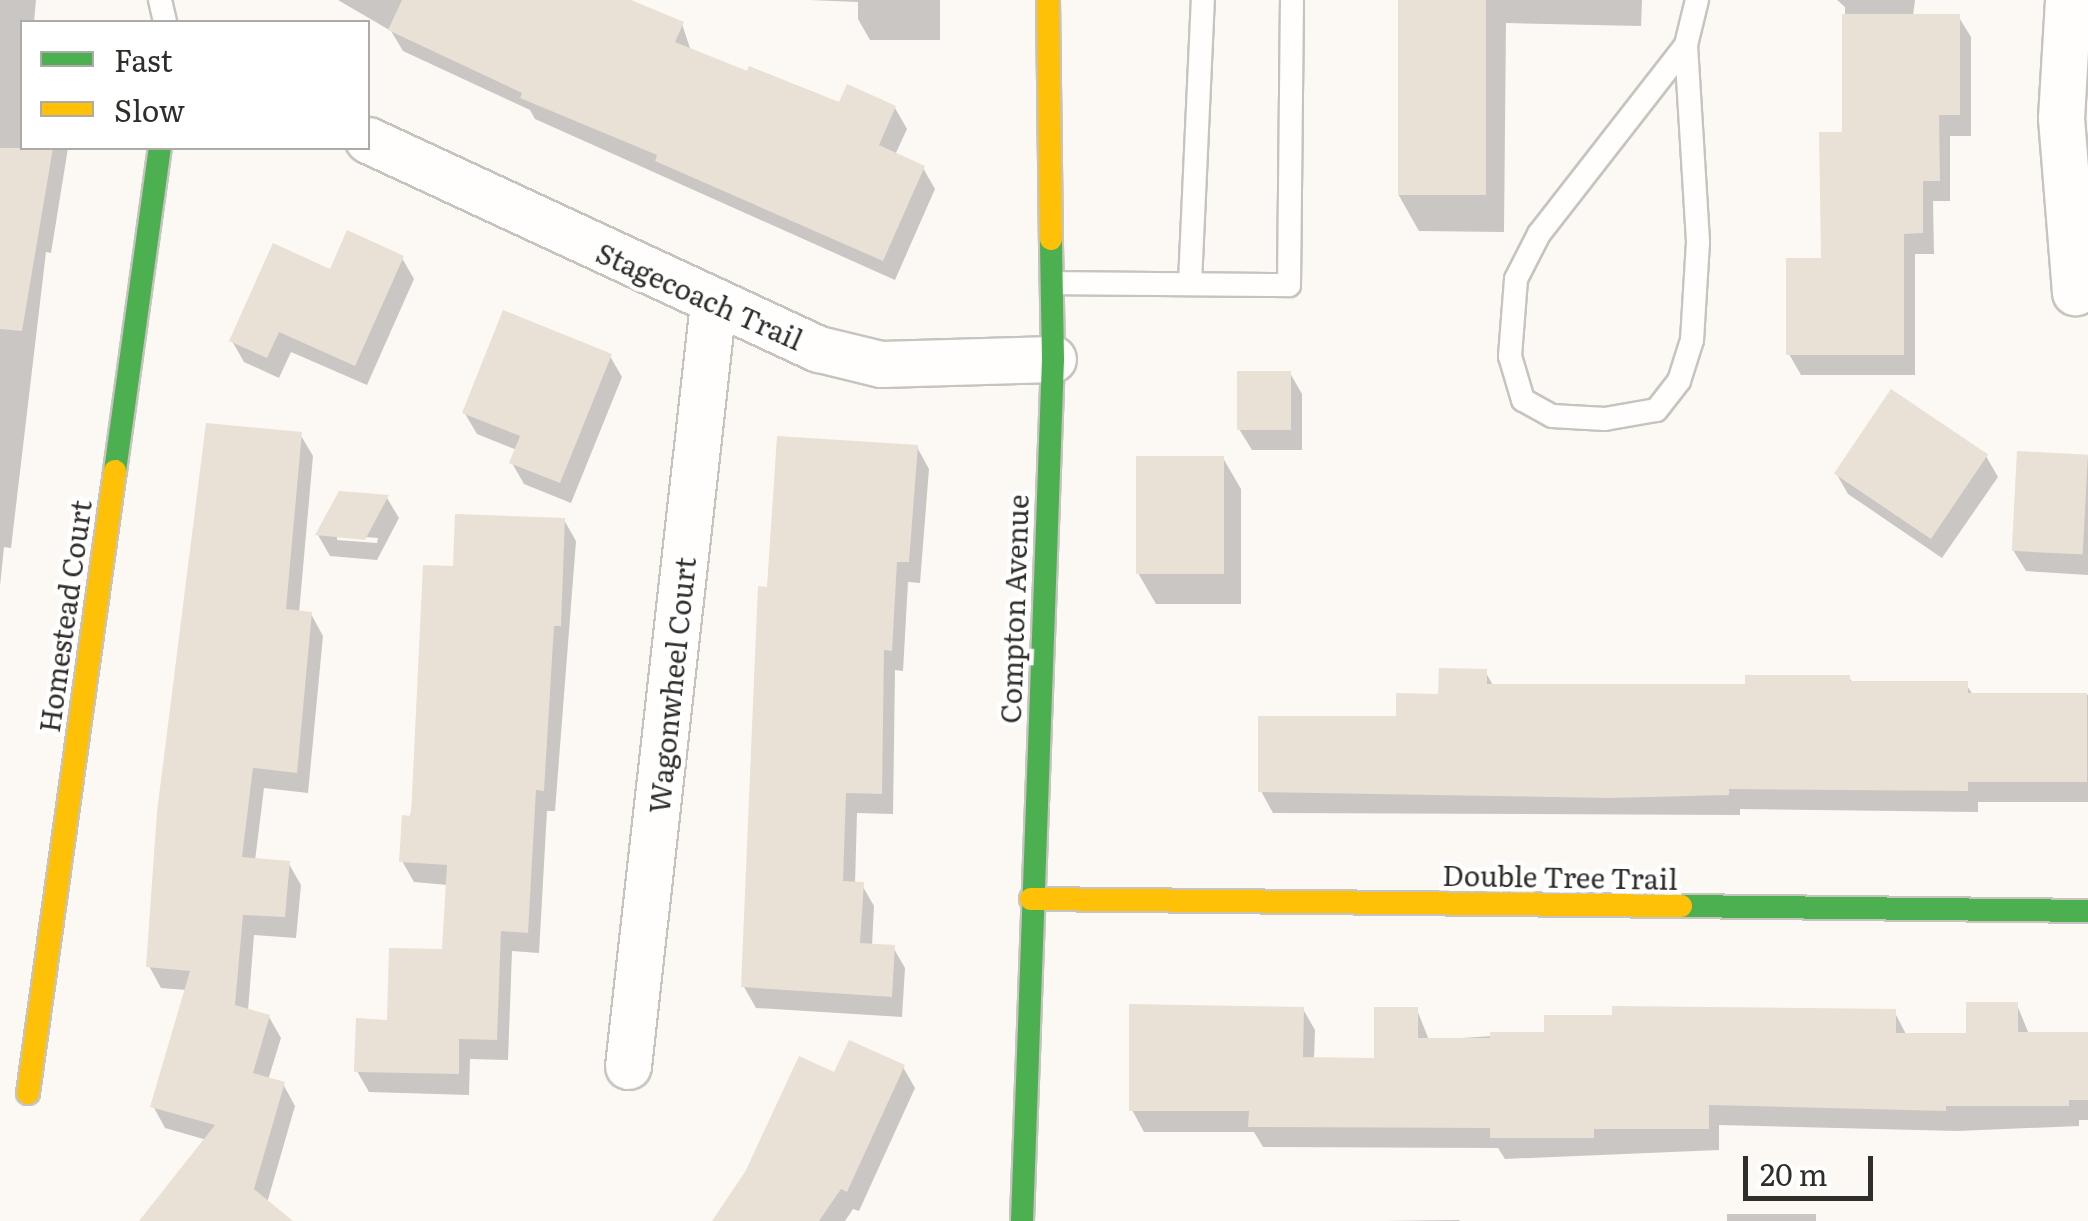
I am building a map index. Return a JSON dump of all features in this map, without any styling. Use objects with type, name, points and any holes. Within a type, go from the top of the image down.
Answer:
[{"type":"street","name":"Compton Avenue","points":[[1022,1221],[1053,358],[1048,0]]},
{"type":"street","points":[[2068,0],[2061,118],[2075,292]]},
{"type":"street","name":"Stagecoach Trail","points":[[370,141],[819,349],[881,364],[1053,358]]},
{"type":"street","name":"Homestead Court","points":[[28,1093],[160,150]]},
{"type":"street","name":"Wagonwheel Court","points":[[628,1066],[714,303]]},
{"type":"street","name":"Double Tree Trail","points":[[1032,899],[2088,911]]},
{"type":"lane","points":[[1190,283],[1203,0]]},
{"type":"lane","points":[[1052,283],[1289,285],[1292,0]]},
{"type":"lane","points":[[1686,45],[1539,234],[1516,279],[1508,317],[1510,356],[1523,400],[1552,416],[1605,419],[1656,410],[1679,381],[1692,340],[1698,242],[1686,45],[1697,0]]},
{"type":"building","points":[[402,0],[631,0],[684,22],[675,42],[747,71],[749,66],[839,102],[847,84],[896,106],[879,145],[925,166],[883,261],[655,161],[657,155],[520,98],[522,93],[388,30]]},
{"type":"building","points":[[1398,0],[1486,0],[1486,195],[1398,195]]},
{"type":"building","points":[[1842,14],[1960,14],[1960,115],[1939,115],[1940,181],[1923,181],[1923,233],[1904,234],[1904,355],[1786,355],[1786,258],[1821,258],[1819,132],[1842,132]]},
{"type":"building","points":[[0,148],[53,150],[22,331],[0,329]]},
{"type":"building","points":[[347,230],[404,256],[355,366],[279,332],[267,358],[229,341],[273,243],[330,269]]},
{"type":"building","points":[[503,310],[612,354],[560,483],[509,463],[520,436],[462,413]]},
{"type":"building","points":[[1237,371],[1291,371],[1291,430],[1237,430]]},
{"type":"building","points":[[1891,389],[1988,454],[1931,539],[1834,474]]},
{"type":"building","points":[[206,423],[302,432],[286,609],[312,612],[297,773],[253,768],[242,857],[290,861],[285,917],[243,915],[235,1005],[270,1015],[253,1073],[285,1082],[254,1189],[293,1221],[139,1221],[215,1125],[150,1107],[190,971],[146,967],[157,812]]},
{"type":"building","points":[[777,436],[918,445],[909,562],[897,562],[892,651],[884,650],[882,794],[846,793],[843,881],[864,882],[860,943],[895,945],[892,997],[741,987],[758,586],[767,587]]},
{"type":"building","points":[[2017,451],[2088,455],[2083,555],[2012,551]]},
{"type":"building","points":[[1136,456],[1224,456],[1224,574],[1136,574]]},
{"type":"building","points":[[339,491],[389,495],[365,540],[315,535]]},
{"type":"building","points":[[455,514],[565,518],[561,626],[554,626],[544,791],[536,790],[528,933],[501,931],[497,1040],[459,1039],[459,1074],[354,1072],[356,1018],[387,1020],[389,948],[442,949],[447,865],[399,862],[402,815],[411,816],[423,565],[453,566]]},
{"type":"building","points":[[1439,668],[1487,669],[1487,684],[1745,684],[1745,675],[1850,675],[1850,681],[1968,681],[1968,693],[2087,693],[2087,782],[1968,782],[1968,791],[1729,789],[1729,795],[1609,798],[1258,792],[1258,716],[1396,716],[1396,693],[1438,694]]},
{"type":"building","points":[[1966,1002],[2018,1002],[2018,1032],[2088,1032],[2088,1100],[2069,1100],[2069,1106],[1946,1106],[1946,1111],[1709,1105],[1709,1129],[1594,1129],[1594,1138],[1490,1138],[1490,1128],[1248,1127],[1249,1111],[1129,1111],[1129,1004],[1304,1007],[1303,1057],[1374,1058],[1374,1007],[1418,1007],[1418,1038],[1490,1038],[1490,1032],[1544,1032],[1544,1015],[1612,1015],[1612,1006],[1896,1009],[1896,1033],[1966,1033]]},
{"type":"building","points":[[849,1040],[905,1065],[847,1192],[841,1189],[819,1221],[712,1221],[745,1172],[799,1056],[834,1072]]},
{"type":"traffic: fast","points":[[115,471],[160,150]]},
{"type":"traffic: fast","points":[[1022,1221],[1053,359],[1051,239]]},
{"type":"traffic: fast","points":[[1681,906],[2088,911]]},
{"type":"traffic: slow","points":[[1048,0],[1051,239]]},
{"type":"traffic: slow","points":[[28,1093],[115,471]]},
{"type":"traffic: slow","points":[[1031,899],[1681,906]]}]
